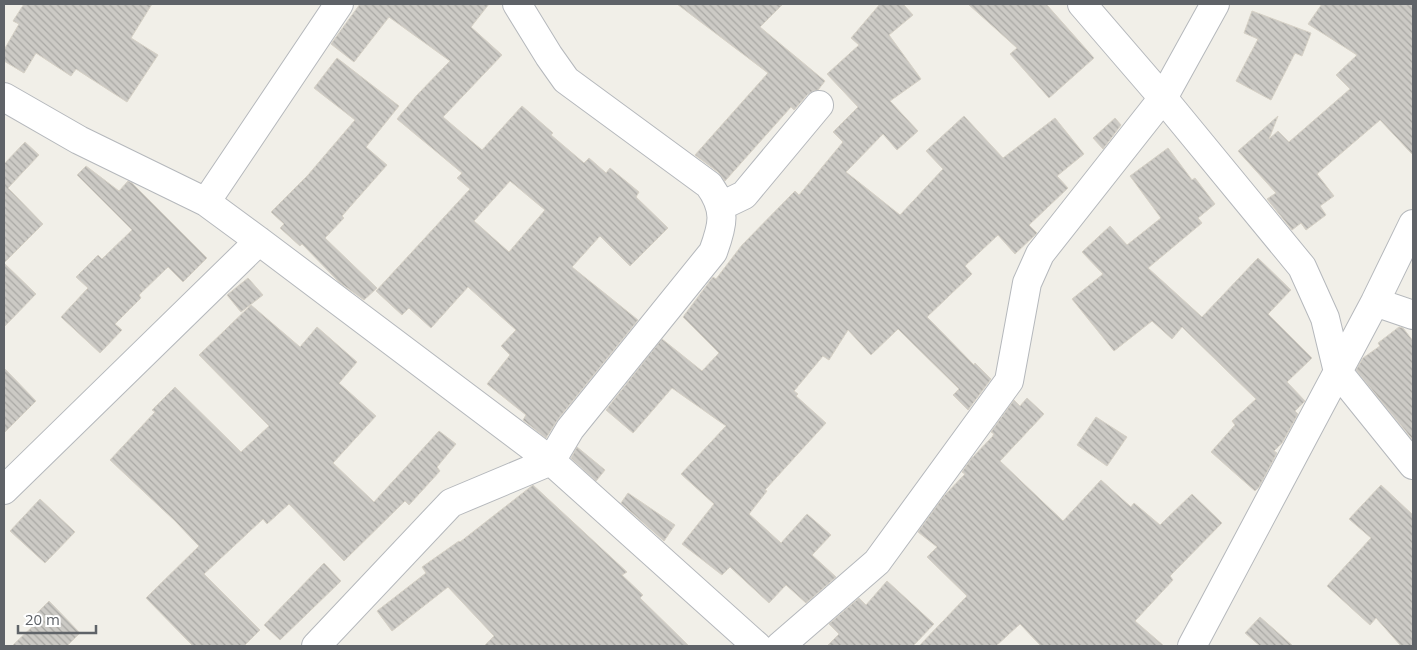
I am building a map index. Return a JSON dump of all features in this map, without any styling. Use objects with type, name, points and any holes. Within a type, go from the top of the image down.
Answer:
[{"type":"street","points":[[206,202],[339,4]]},
{"type":"street","points":[[316,646],[451,503],[550,461],[570,429],[713,252],[721,230],[721,206],[716,194],[709,185],[566,80],[517,4]]},
{"type":"street","points":[[1082,4],[1163,98],[1302,267],[1325,318],[1338,372],[1413,465]]},
{"type":"street","points":[[780,646],[877,562],[1009,381],[1027,283],[1040,254],[1163,98],[1215,4]]},
{"type":"street","points":[[4,98],[79,140],[206,202],[550,461],[757,646]]},
{"type":"street","points":[[721,206],[744,195],[819,105]]},
{"type":"street","points":[[1192,646],[1375,302],[1413,224]]},
{"type":"street","points":[[4,490],[259,241]]},
{"type":"street","points":[[1375,302],[1413,315]]},
{"type":"building","points":[[24,4],[152,4],[131,38],[158,55],[127,102],[76,69],[71,76],[36,53],[24,73],[4,61],[4,50],[19,24],[13,21]]},
{"type":"building","points":[[360,4],[489,4],[471,27],[502,55],[443,117],[482,150],[522,106],[553,133],[551,135],[584,163],[589,158],[606,173],[610,168],[639,192],[636,197],[668,228],[630,266],[600,236],[572,267],[638,320],[558,419],[546,438],[523,420],[526,415],[487,384],[510,355],[501,346],[516,330],[468,287],[431,328],[409,308],[402,315],[376,291],[470,189],[457,178],[462,173],[397,119],[450,61],[389,17],[354,62],[331,44]],"holes":[[[510,181],[545,210],[509,252],[474,221]]]},
{"type":"building","points":[[677,4],[783,4],[760,27],[825,81],[818,90],[807,95],[794,110],[791,107],[725,181],[718,172],[695,155],[768,73]]},
{"type":"building","points":[[880,4],[903,4],[913,15],[889,35],[921,79],[890,101],[918,131],[897,150],[883,134],[846,172],[900,215],[943,169],[926,151],[964,116],[1003,158],[1055,118],[1084,154],[1057,176],[1068,188],[1029,225],[1037,233],[1015,254],[998,235],[965,266],[972,274],[927,317],[974,365],[975,363],[991,379],[968,410],[953,395],[959,389],[898,329],[871,355],[848,330],[829,360],[823,356],[794,391],[798,394],[796,396],[826,423],[765,490],[767,491],[749,514],[781,543],[807,514],[831,535],[812,555],[836,577],[806,603],[786,585],[769,603],[730,567],[722,575],[682,544],[714,504],[681,474],[726,426],[672,388],[633,433],[606,410],[662,339],[702,371],[719,353],[683,317],[713,277],[716,279],[742,245],[795,191],[799,195],[843,142],[833,132],[858,107],[827,74],[859,45],[851,38]]},
{"type":"building","points":[[968,4],[1046,4],[1094,58],[1049,98],[1010,54],[1017,48]]},
{"type":"building","points":[[1322,4],[1413,4],[1413,155],[1380,120],[1317,174],[1334,196],[1320,206],[1326,215],[1306,230],[1301,223],[1292,230],[1267,199],[1276,193],[1238,151],[1278,116],[1269,139],[1278,131],[1289,142],[1350,89],[1336,75],[1357,55],[1308,24]]},
{"type":"building","points":[[1252,11],[1311,33],[1302,56],[1295,53],[1271,100],[1236,81],[1258,39],[1244,33]]},
{"type":"building","points":[[337,58],[399,106],[366,147],[387,165],[342,216],[344,218],[325,238],[377,288],[364,300],[339,282],[302,244],[300,246],[280,228],[284,224],[271,212],[308,175],[355,120],[314,88]]},
{"type":"building","points":[[1115,118],[1121,125],[1103,149],[1093,138]]},
{"type":"building","points":[[25,142],[39,155],[8,188],[43,224],[4,263],[4,164]]},
{"type":"building","points":[[1168,148],[1192,180],[1195,178],[1215,204],[1198,218],[1202,223],[1148,268],[1202,317],[1258,258],[1291,290],[1268,314],[1312,358],[1287,382],[1305,401],[1295,411],[1298,414],[1282,443],[1274,451],[1277,453],[1255,491],[1211,452],[1235,425],[1232,421],[1256,399],[1182,327],[1172,339],[1152,321],[1114,351],[1072,299],[1103,274],[1082,252],[1110,226],[1127,245],[1161,218],[1130,176]]},
{"type":"building","points":[[86,166],[119,191],[128,181],[132,183],[207,258],[183,282],[168,267],[139,295],[141,298],[115,324],[122,330],[100,353],[61,317],[88,288],[76,277],[98,255],[102,259],[132,230],[77,175]]},
{"type":"building","points":[[4,263],[36,294],[4,327]]},
{"type":"building","points":[[248,278],[263,295],[241,312],[227,295]]},
{"type":"building","points":[[251,305],[300,347],[317,327],[357,362],[339,383],[376,416],[333,463],[374,502],[439,431],[456,444],[437,467],[440,471],[409,505],[405,501],[344,561],[289,504],[267,524],[263,519],[204,574],[260,630],[244,646],[193,646],[146,598],[199,546],[110,460],[155,412],[152,410],[175,387],[241,452],[269,426],[199,355]]},
{"type":"building","points":[[1399,327],[1403,328],[1413,341],[1413,440],[1356,370],[1363,358],[1380,346],[1378,343]]},
{"type":"building","points":[[4,368],[36,401],[4,433]]},
{"type":"building","points":[[1027,398],[1044,414],[1000,461],[1063,521],[1101,480],[1131,507],[1134,503],[1160,525],[1192,494],[1222,523],[1170,576],[1173,580],[1135,621],[1164,646],[1041,646],[1020,624],[996,646],[919,646],[967,596],[927,557],[937,547],[918,532],[944,496],[965,474],[962,472],[971,459],[992,437],[994,434],[991,432],[1014,400],[1020,406]]},
{"type":"building","points":[[1096,417],[1127,437],[1107,466],[1077,445]]},
{"type":"building","points":[[577,447],[605,470],[596,481],[571,458]]},
{"type":"building","points":[[533,485],[627,572],[622,575],[643,595],[640,598],[689,646],[484,646],[494,636],[448,587],[392,631],[377,611],[426,573],[422,567],[460,542]]},
{"type":"building","points":[[1381,485],[1413,515],[1413,646],[1401,646],[1376,618],[1370,625],[1327,586],[1371,538],[1349,519]]},
{"type":"building","points":[[628,493],[675,525],[664,541],[621,503]]},
{"type":"building","points":[[40,499],[75,532],[45,563],[10,531]]},
{"type":"building","points":[[324,563],[341,581],[280,640],[264,625]]},
{"type":"building","points":[[887,581],[934,624],[913,646],[827,646],[839,634],[829,624],[859,598],[866,605]]},
{"type":"building","points":[[49,601],[80,633],[67,646],[12,646],[34,625],[30,620]]},
{"type":"building","points":[[1260,617],[1293,646],[1260,646],[1245,633]]}]
